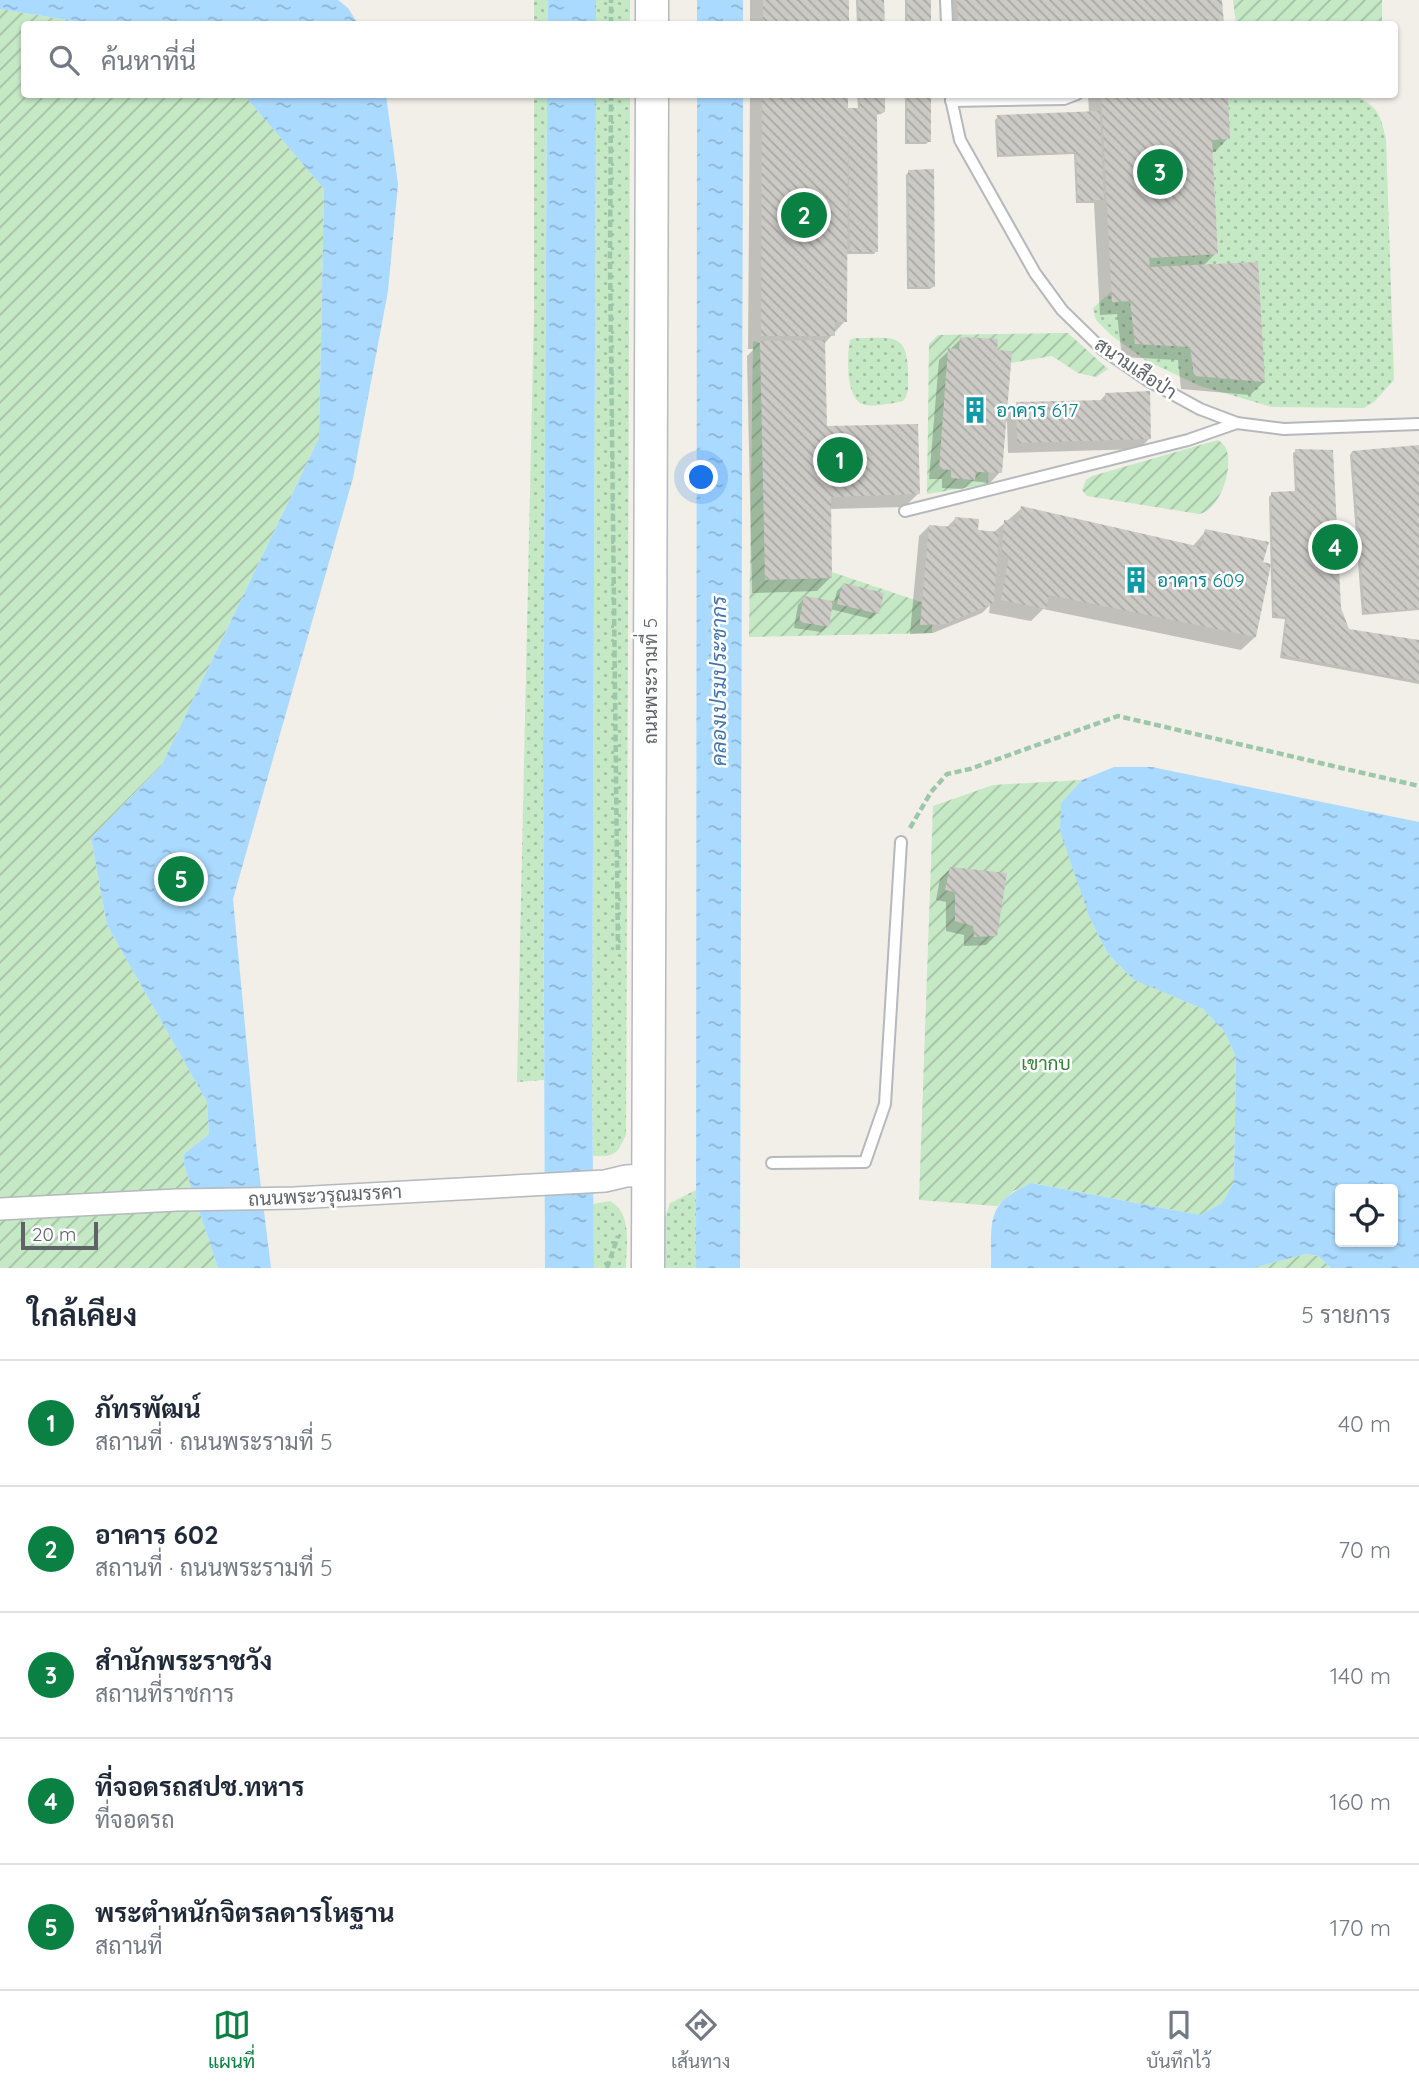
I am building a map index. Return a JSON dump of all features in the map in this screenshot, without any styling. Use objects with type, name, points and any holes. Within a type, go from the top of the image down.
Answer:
[{"type":"main road","points":[[652,0],[652,21]]},
{"type":"main road","name":"ถนนพระรามที่ 5","points":[[649,1268],[652,98]]},
{"type":"street","name":"ถนนพระวรุณมรรคา","points":[[0,1209],[177,1200],[295,1198],[605,1181],[626,1176],[649,1175]]},
{"type":"lane","points":[[946,0],[947,21]]},
{"type":"lane","points":[[950,98],[1067,98]]},
{"type":"lane","name":"สนามเสือป่า","points":[[950,98],[960,140],[1035,273],[1062,310],[1102,349],[1147,380],[1200,409],[1237,423],[1284,429],[1419,424]]},
{"type":"lane","points":[[905,511],[1188,440],[1237,423]]},
{"type":"lane","points":[[772,1163],[865,1162],[885,1104],[901,842]]},
{"type":"path","points":[[611,0],[611,21]]},
{"type":"path","points":[[611,98],[610,260],[618,955]]},
{"type":"path","points":[[901,842],[931,792],[947,774],[970,769],[1118,716],[1419,786]]},
{"type":"path","points":[[607,1268],[620,1226]]},
{"type":"green space","points":[[534,0],[548,0],[548,21],[534,21]]},
{"type":"green space","points":[[596,0],[630,0],[630,21],[596,21]]},
{"type":"green space","points":[[1233,0],[1382,0],[1382,21],[1236,21]]},
{"type":"green space","points":[[0,9],[74,21],[21,21],[21,98],[247,98],[324,189],[319,438],[161,766],[91,838],[107,925],[207,1102],[209,1134],[184,1154],[184,1165],[218,1268],[0,1268]]},
{"type":"green space","points":[[534,98],[547,98],[544,1080],[517,1082],[534,311]]},
{"type":"green space","points":[[596,98],[630,98],[626,1135],[611,1155],[593,1156]]},
{"type":"green space","points":[[1214,98],[1359,98],[1373,107],[1380,117],[1386,139],[1394,380],[1374,402],[1364,408],[1272,407],[1200,386],[1145,360],[1111,335],[1096,320],[1093,308],[1149,258],[1218,254],[1212,140]]},
{"type":"green space","points":[[1068,333],[1108,369],[1096,377],[1078,373],[1052,356],[993,366],[988,484],[927,494],[929,344],[938,335]]},
{"type":"green space","points":[[887,338],[895,340],[905,350],[908,392],[903,401],[873,406],[858,402],[851,387],[848,366],[850,340]]},
{"type":"green space","points":[[753,341],[775,348],[802,562],[933,606],[932,633],[749,637]]},
{"type":"green space","points":[[1218,440],[1226,448],[1228,456],[1227,477],[1213,505],[1199,514],[1087,496],[1082,490],[1086,480],[1092,476]]},
{"type":"green space","name":"เขากบ","points":[[1082,780],[1061,803],[1090,919],[1108,954],[1134,980],[1203,1009],[1224,1031],[1236,1057],[1234,1182],[1222,1203],[1200,1215],[1033,1183],[1013,1191],[997,1206],[919,1200],[933,806],[993,785]]},
{"type":"green space","points":[[696,1190],[696,1268],[665,1268],[665,1218],[670,1203]]},
{"type":"green space","points":[[610,1201],[617,1206],[625,1222],[626,1268],[594,1268],[593,1204]]},
{"type":"green space","points":[[1306,1254],[1318,1256],[1331,1268],[1253,1268]]},
{"type":"water","points":[[0,0],[338,0],[348,8],[356,21],[74,21],[0,9]]},
{"type":"water","points":[[548,0],[596,0],[596,21],[548,21]]},
{"type":"water","points":[[697,0],[743,0],[743,21],[697,21]]},
{"type":"water","points":[[247,98],[386,98],[398,184],[388,291],[353,478],[233,899],[258,1163],[271,1268],[218,1268],[184,1165],[184,1154],[209,1134],[207,1102],[107,925],[91,838],[161,766],[319,438],[324,189]]},
{"type":"water","points":[[547,98],[596,98],[592,1081],[594,1268],[545,1268],[543,750]]},
{"type":"water","name":"คลองเปรมประชากร","points":[[697,98],[743,98],[740,1268],[696,1268]]},
{"type":"water","points":[[1114,767],[1152,767],[1419,822],[1419,1268],[1331,1268],[1318,1256],[1306,1254],[1253,1268],[991,1268],[992,1226],[998,1207],[1005,1198],[1032,1183],[1200,1215],[1222,1203],[1234,1182],[1236,1057],[1224,1031],[1203,1009],[1134,980],[1108,954],[1090,919],[1060,831],[1061,803],[1082,780]]},
{"type":"building","points":[[763,0],[849,0],[849,21],[763,21]]},
{"type":"building","points":[[858,0],[884,0],[885,21],[859,21]]},
{"type":"building","points":[[907,0],[931,0],[931,21],[907,21]]},
{"type":"building","points":[[957,0],[1222,0],[1224,21],[958,21]]},
{"type":"building","points":[[762,98],[848,98],[848,108],[860,108],[859,98],[885,98],[885,112],[877,113],[878,252],[850,252],[848,118],[847,322],[835,322],[835,336],[761,336]]},
{"type":"building","points":[[907,98],[931,98],[931,142],[907,142]]},
{"type":"building","points":[[1101,98],[1228,98],[1230,139],[1212,140],[1218,254],[1149,258],[1150,267],[1258,262],[1265,382],[1194,376],[1190,347],[1135,344],[1130,301],[1112,302]]},
{"type":"building","points":[[1100,111],[1104,200],[1078,201],[1076,152],[999,155],[997,115]]},
{"type":"building","points":[[934,169],[935,287],[909,287],[908,170]]},
{"type":"building","name":"อาคาร 617","points":[[960,337],[998,339],[997,350],[1012,351],[1002,473],[976,472],[975,480],[951,478],[951,470],[939,469],[948,348],[959,349]]},
{"type":"building","points":[[825,340],[827,426],[918,424],[920,494],[831,497],[832,578],[765,580],[760,341]]},
{"type":"building","points":[[1150,391],[1151,439],[1017,443],[1016,402],[1106,400],[1105,393]]},
{"type":"building","points":[[1419,445],[1419,608],[1365,613],[1352,451]]},
{"type":"building","points":[[1295,449],[1333,450],[1341,608],[1349,629],[1419,640],[1419,681],[1282,655],[1287,617],[1274,616],[1271,492],[1297,491]]},
{"type":"building","name":"อาคาร 609","points":[[1021,506],[1201,547],[1205,529],[1269,542],[1263,562],[1271,564],[1256,637],[1049,595],[1046,609],[1001,600],[1009,557],[1002,553],[1004,520],[1019,521]]},
{"type":"building","points":[[955,517],[979,519],[978,530],[999,532],[994,603],[945,624],[920,625],[929,525],[954,527]]},
{"type":"building","points":[[843,583],[884,593],[879,614],[837,604]]},
{"type":"building","points":[[804,596],[833,601],[829,627],[799,622]]},
{"type":"building","points":[[950,867],[1007,873],[997,936],[974,937],[973,926],[955,921],[955,892],[945,890]]},
{"type":"place","name":"สำนักพระราชวัง","points":[[1160,172]]},
{"type":"place","name":"อาคาร 602","points":[[804,215]]},
{"type":"place","name":"อาคาร 617","points":[[975,410]]},
{"type":"place","name":"ภัทรพัฒน์","points":[[840,460]]},
{"type":"place","name":"ที่จอดรถสปช.ทหาร","points":[[1335,547]]},
{"type":"place","name":"อาคาร 609","points":[[1136,580]]},
{"type":"place","name":"พระตำหนักจิตรลดารโหฐาน","points":[[181,879]]}]
